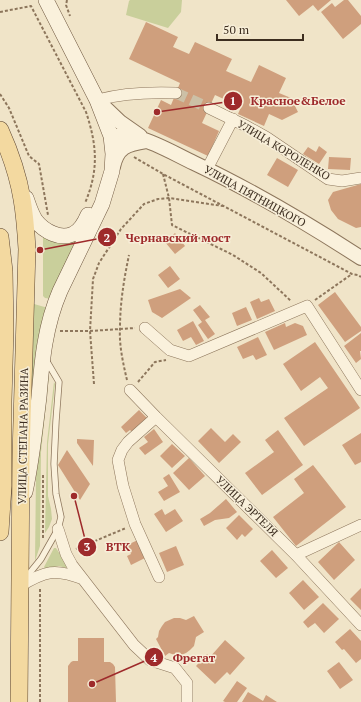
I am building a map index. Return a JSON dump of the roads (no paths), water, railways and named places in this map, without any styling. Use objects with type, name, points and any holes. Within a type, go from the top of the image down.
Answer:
[{"type":"main road","points":[[36,0],[100,127],[107,137]]},
{"type":"main road","points":[[21,510],[30,468],[47,328],[54,304],[102,204],[112,171],[113,154],[97,100],[46,0]]},
{"type":"main road","points":[[59,0],[68,43]]},
{"type":"main road","name":"УЛИЦА СТЕПАНА РАЗИНА","points":[[0,130],[15,170],[22,200],[27,249],[21,510],[19,702]]},
{"type":"main road","points":[[15,170],[37,223],[54,234],[60,236],[72,235],[78,231],[86,220],[97,195],[103,170],[104,145],[107,137]]},
{"type":"main road","name":"УЛИЦА СТЕПАНА РАЗИНА","points":[[0,237],[4,271],[5,324],[3,486],[0,532]]},
{"type":"street","points":[[147,141],[120,122],[97,100],[107,97],[142,93],[176,93]]},
{"type":"street","name":"УЛИЦА КОРОЛЕНКО","points":[[209,108],[266,137],[328,179],[342,181],[361,178]]},
{"type":"street","points":[[207,169],[233,119]]},
{"type":"street","points":[[107,137],[129,136],[147,141]]},
{"type":"street","points":[[112,171],[115,159],[122,149],[131,144],[147,141]]},
{"type":"street","name":"УЛИЦА ПЯТНИЦКОГО","points":[[147,141],[226,178],[324,234],[361,258]]},
{"type":"street","points":[[145,328],[170,350],[189,356],[301,308],[361,390]]},
{"type":"street","name":"УЛИЦА ЭРТЕЛЯ","points":[[130,390],[156,418],[296,555],[361,625]]},
{"type":"street","points":[[156,418],[128,442],[122,450],[118,460],[123,486],[135,524],[159,577]]},
{"type":"street","points":[[296,555],[361,525]]},
{"type":"street","points":[[58,529],[66,554],[72,565],[134,645],[150,660],[175,668],[187,683],[187,702]]},
{"type":"street","points":[[20,586],[40,575],[52,573],[66,573],[83,579]]},
{"type":"lane","points":[[20,586],[41,559],[58,529],[61,518],[56,494],[54,464],[59,382],[43,354]]},
{"type":"tunnel","points":[[176,93],[209,108]]},
{"type":"place","name":"Красное&Белое","points":[[157,112]]},
{"type":"place","name":"Чернавский мост","points":[[40,250]]},
{"type":"place","name":"ВТК","points":[[74,496]]},
{"type":"place","name":"Фрегат","points":[[92,684]]}]
